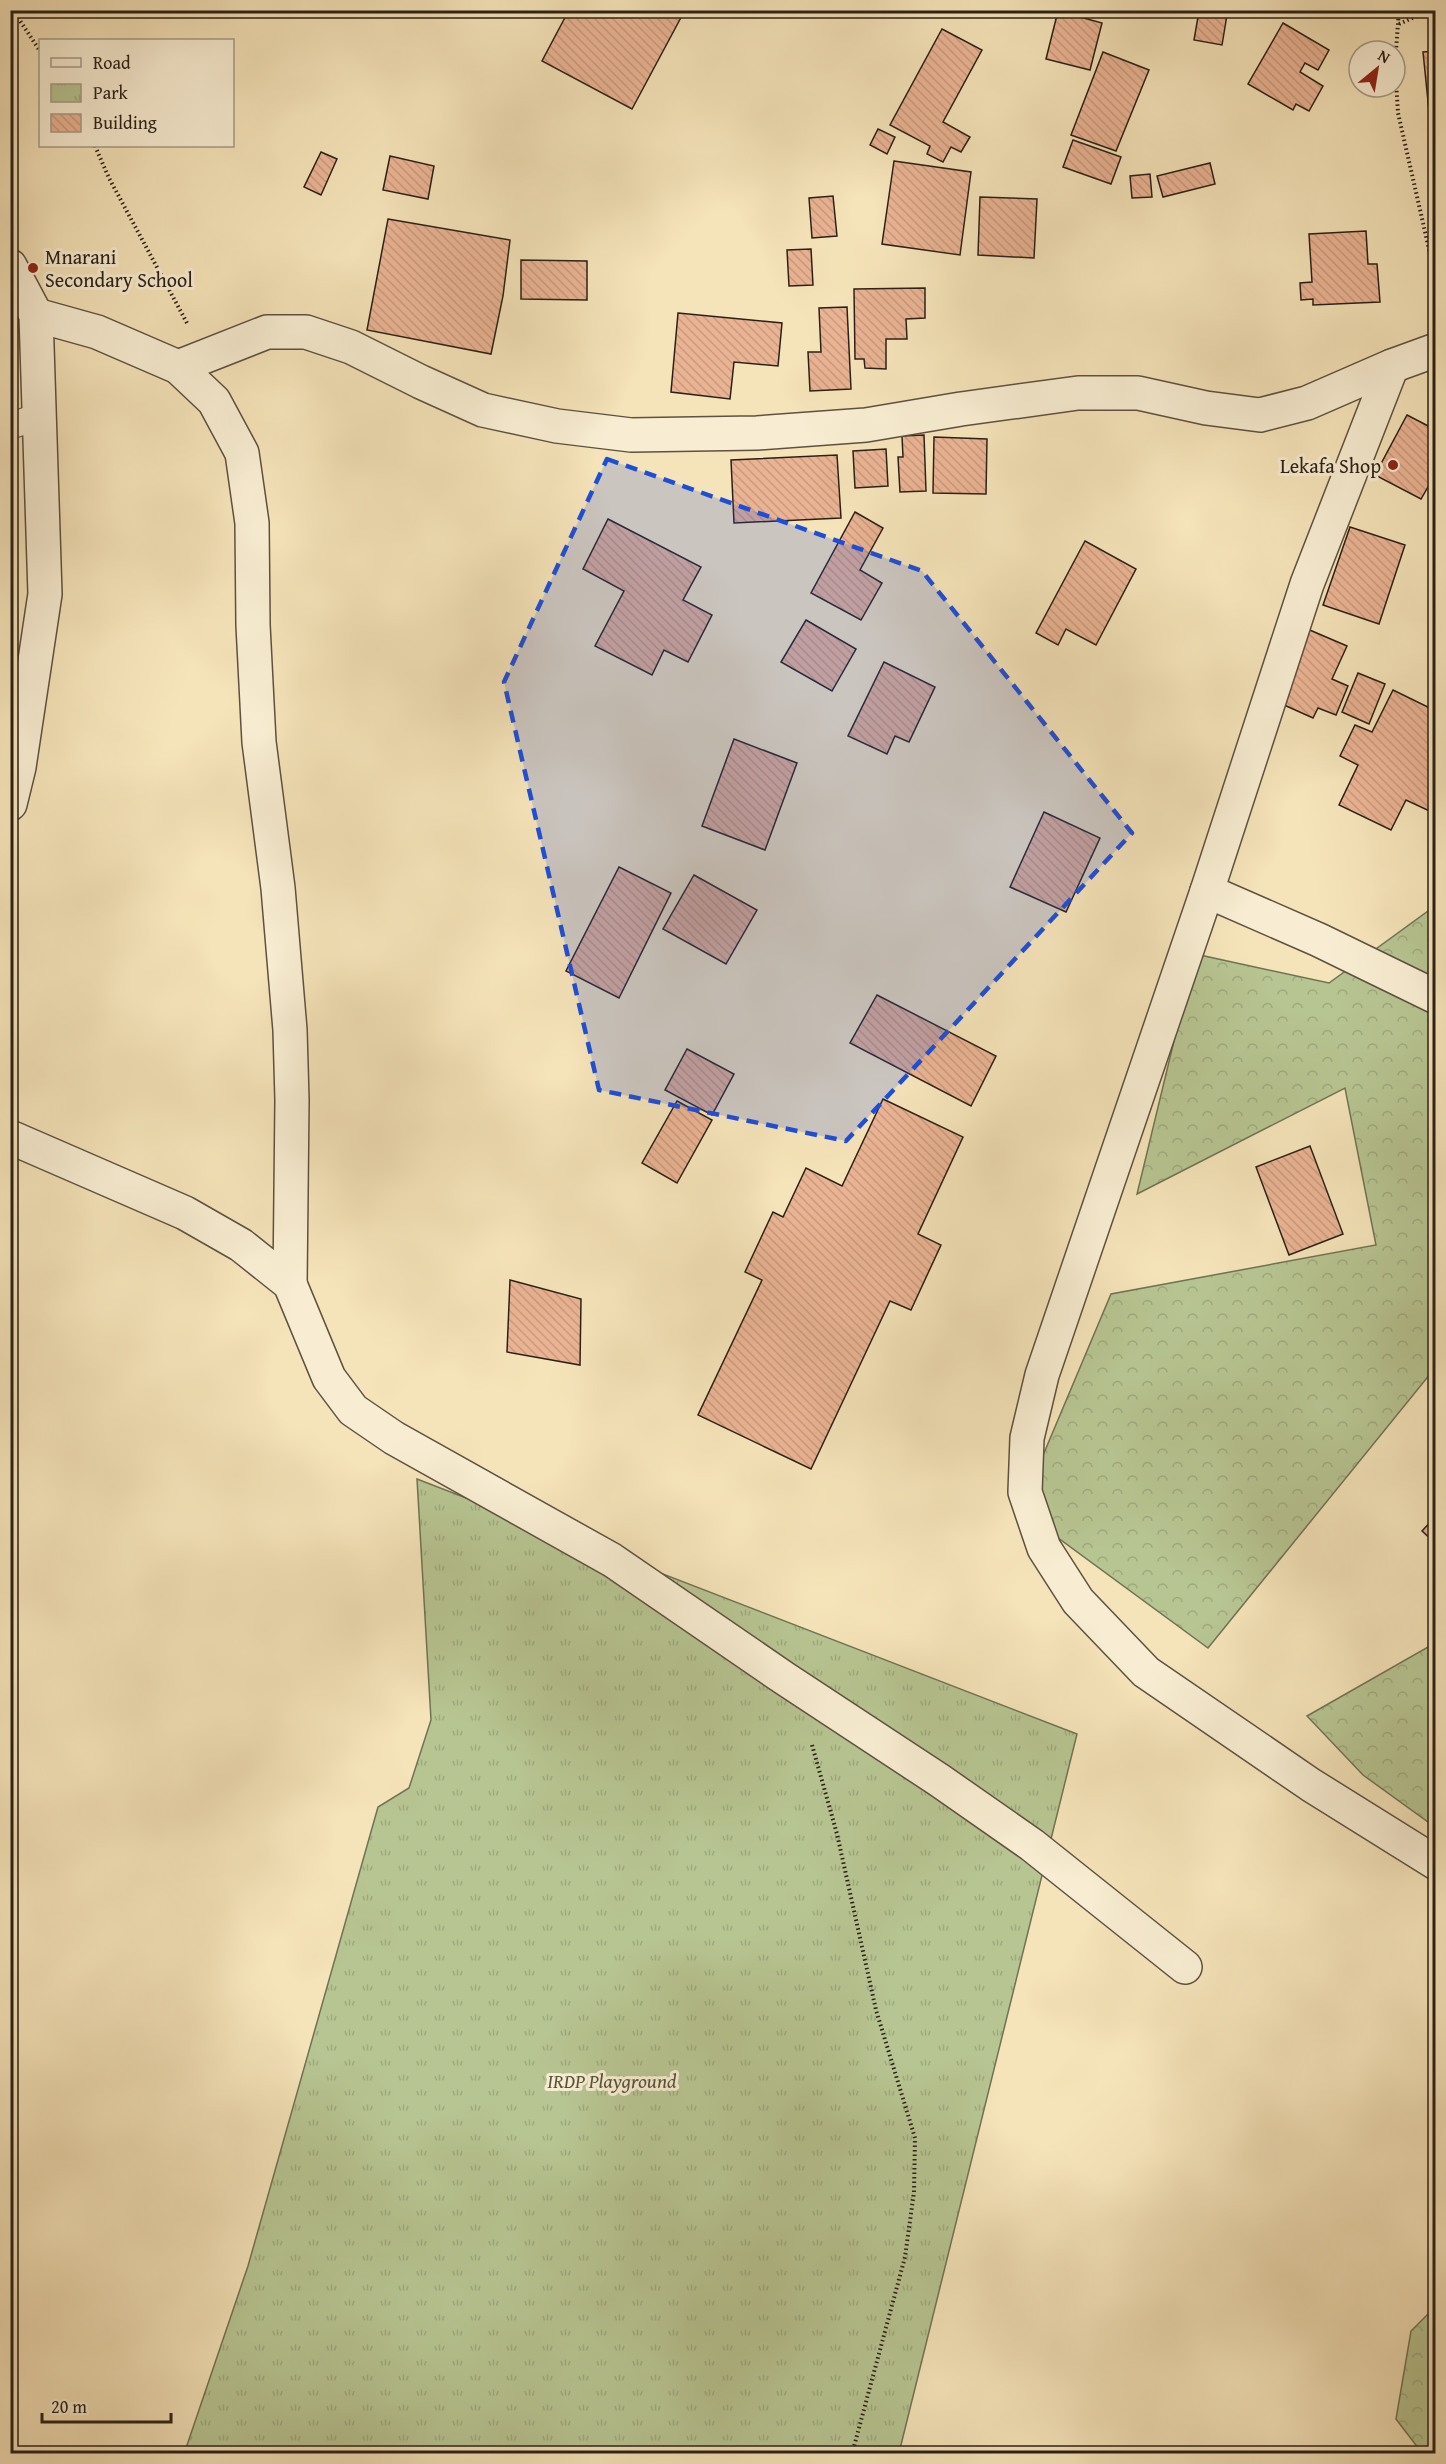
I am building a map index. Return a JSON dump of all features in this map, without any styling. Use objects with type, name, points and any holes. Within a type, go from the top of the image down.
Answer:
[{"type":"street","points":[[10,266],[36,315],[25,421],[45,594],[19,767],[10,804]]},
{"type":"street","points":[[36,315],[191,361],[267,333],[306,332],[351,347],[483,410],[557,426],[631,435],[757,433],[866,425],[1078,393],[1138,393],[1206,408],[1260,415],[1307,403],[1392,366],[1436,350]]},
{"type":"street","points":[[191,361],[242,453],[252,523],[253,625],[259,741],[278,888],[290,1030],[292,1100],[290,1284],[329,1378],[353,1410],[394,1438],[621,1566],[784,1678],[939,1780],[1032,1845],[1185,1967]]},
{"type":"street","points":[[1392,366],[1307,584],[1207,891],[1042,1375],[1028,1438],[1025,1492],[1044,1548],[1078,1601],[1146,1672],[1311,1785],[1436,1863]]},
{"type":"street","points":[[1207,891],[1319,940],[1436,997]]},
{"type":"street","points":[[10,1137],[185,1214],[241,1245],[290,1284]]},
{"type":"path","points":[[14,10],[39,49]]},
{"type":"path","points":[[1399,10],[1395,64],[1398,113],[1436,280]]},
{"type":"path","points":[[1399,24],[1430,10]]},
{"type":"path","points":[[95,147],[191,361]]},
{"type":"path","points":[[809,1739],[817,1759],[837,1834],[876,2010],[915,2138],[914,2192],[905,2257],[852,2454]]},
{"type":"highlighted area","points":[[607,459],[922,571],[1132,833],[846,1141],[599,1090],[504,682]]},
{"type":"green space","points":[[1435,906],[1435,1368],[1208,1648],[1020,1510],[1111,1294],[1376,1245],[1345,1088],[1137,1194],[1195,954],[1329,983]]},
{"type":"green space","name":"IRDP Playground","points":[[417,1479],[1077,1734],[899,2453],[184,2454],[248,2266],[378,1807],[409,1788],[431,1720]]},
{"type":"green space","points":[[1435,1643],[1435,1827],[1363,1775],[1307,1716]]},
{"type":"green space","points":[[1435,2307],[1435,2453],[1422,2453],[1396,2419],[1411,2331]]},
{"type":"building","points":[[569,10],[685,10],[632,109],[542,61]]},
{"type":"building","points":[[1059,10],[1080,10],[1079,14]]},
{"type":"building","points":[[1058,11],[1102,23],[1090,70],[1046,59]]},
{"type":"building","points":[[1199,11],[1227,15],[1222,45],[1194,40]]},
{"type":"building","points":[[1283,23],[1329,50],[1318,70],[1305,63],[1300,72],[1323,86],[1309,111],[1296,104],[1293,110],[1248,84]]},
{"type":"building","points":[[942,29],[982,50],[943,122],[970,137],[961,152],[951,147],[943,162],[927,154],[930,146],[890,125]]},
{"type":"building","points":[[1436,51],[1436,131],[1431,131],[1423,52]]},
{"type":"building","points":[[1103,52],[1149,70],[1116,151],[1071,135]]},
{"type":"building","points":[[878,129],[895,137],[887,154],[870,145]]},
{"type":"building","points":[[1073,140],[1121,157],[1111,184],[1063,167]]},
{"type":"building","points":[[321,152],[337,159],[321,195],[304,187]]},
{"type":"building","points":[[390,156],[434,166],[428,199],[383,190]]},
{"type":"building","points":[[894,161],[971,172],[960,255],[882,244]]},
{"type":"building","points":[[1210,163],[1215,184],[1163,197],[1157,176]]},
{"type":"building","points":[[1150,174],[1152,197],[1132,198],[1130,176]]},
{"type":"building","points":[[833,196],[837,236],[812,238],[809,198]]},
{"type":"building","points":[[980,197],[1037,199],[1034,258],[978,255]]},
{"type":"building","points":[[388,219],[510,240],[503,296],[491,354],[367,330]]},
{"type":"building","points":[[1366,231],[1368,264],[1377,264],[1380,302],[1313,305],[1313,299],[1301,300],[1300,283],[1312,282],[1309,234]]},
{"type":"building","points":[[811,249],[813,285],[789,286],[787,250]]},
{"type":"building","points":[[521,260],[587,261],[587,300],[521,299]]},
{"type":"building","points":[[925,288],[925,318],[906,319],[907,339],[886,339],[886,369],[865,368],[864,359],[855,359],[854,289]]},
{"type":"building","points":[[847,307],[851,389],[810,391],[808,352],[821,352],[819,308]]},
{"type":"building","points":[[678,313],[782,323],[778,366],[734,362],[730,399],[671,392]]},
{"type":"building","points":[[1407,415],[1436,430],[1436,473],[1421,499],[1375,475]]},
{"type":"building","points":[[924,435],[926,491],[900,492],[898,457],[903,457],[902,436]]},
{"type":"building","points":[[934,437],[987,439],[986,494],[933,493]]},
{"type":"building","points":[[886,449],[888,486],[855,488],[853,451]]},
{"type":"building","points":[[837,455],[841,518],[734,523],[731,460]]},
{"type":"building","points":[[855,512],[883,528],[860,570],[882,583],[861,620],[811,593]]},
{"type":"building","points":[[608,519],[701,567],[683,600],[712,615],[688,662],[664,650],[652,675],[595,646],[624,591],[583,569]]},
{"type":"building","points":[[1350,527],[1405,545],[1379,624],[1323,605]]},
{"type":"building","points":[[1085,541],[1136,569],[1096,645],[1066,629],[1058,645],[1036,633]]},
{"type":"building","points":[[806,620],[856,649],[832,691],[781,662]]},
{"type":"building","points":[[1305,628],[1347,646],[1332,679],[1348,686],[1336,715],[1318,708],[1313,718],[1273,700]]},
{"type":"building","points":[[884,662],[935,687],[909,742],[895,736],[887,754],[848,736]]},
{"type":"building","points":[[1358,673],[1385,684],[1369,724],[1342,712]]},
{"type":"building","points":[[1393,690],[1436,711],[1436,814],[1406,800],[1391,830],[1339,805],[1358,765],[1340,756],[1355,725],[1372,732]]},
{"type":"building","points":[[734,739],[797,763],[765,850],[702,826]]},
{"type":"building","points":[[1044,812],[1100,838],[1066,912],[1010,887]]},
{"type":"building","points":[[619,867],[671,893],[619,998],[566,971]]},
{"type":"building","points":[[694,875],[757,910],[726,964],[663,929]]},
{"type":"building","points":[[877,995],[996,1056],[971,1106],[850,1043]]},
{"type":"building","points":[[687,1049],[734,1074],[712,1115],[665,1090]]},
{"type":"building","points":[[883,1099],[963,1137],[918,1234],[941,1245],[911,1310],[890,1301],[811,1469],[698,1415],[762,1280],[745,1272],[773,1212],[783,1217],[806,1168],[842,1186]]},
{"type":"building","points":[[677,1101],[712,1120],[677,1183],[642,1163]]},
{"type":"building","points":[[1310,1146],[1343,1234],[1289,1255],[1256,1167]]},
{"type":"building","points":[[510,1280],[581,1299],[580,1365],[507,1352]]},
{"type":"building","points":[[1436,1516],[1436,1544],[1422,1531]]},
{"type":"place","name":"Mnarani Secondary School","points":[[33,268]]},
{"type":"place","name":"Lekafa Shop","points":[[1393,465]]}]
